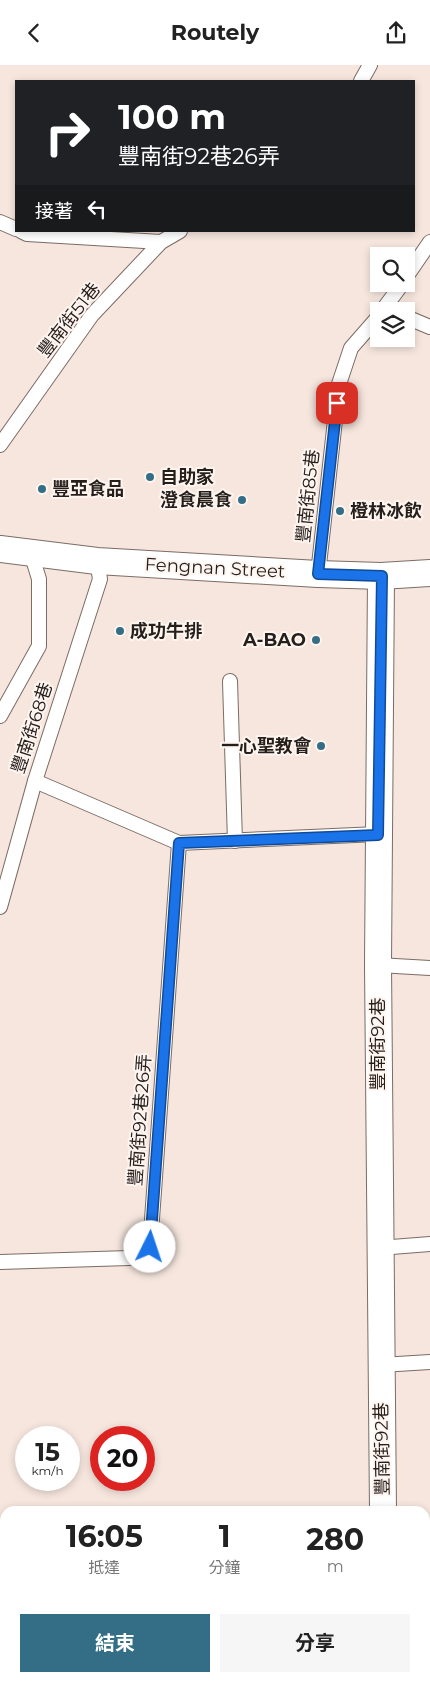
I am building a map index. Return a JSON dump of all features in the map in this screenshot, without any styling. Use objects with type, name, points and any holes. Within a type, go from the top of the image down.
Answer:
[{"type":"street","name":"Fengnan Street","points":[[0,549],[98,561],[318,574],[382,576],[430,573]]},
{"type":"street","name":"豐南街92巷","points":[[382,576],[378,965],[379,1248],[383,1506]]},
{"type":"lane","points":[[362,80],[370,65]]},
{"type":"lane","points":[[0,221],[15,228]]},
{"type":"lane","points":[[23,232],[27,234],[162,242]]},
{"type":"lane","name":"豐南街51巷","points":[[0,445],[92,315],[162,242],[178,232]]},
{"type":"lane","points":[[415,264],[430,242]]},
{"type":"lane","points":[[415,321],[430,327]]},
{"type":"lane","name":"豐南街85巷","points":[[318,574],[339,383],[351,348],[370,328]]},
{"type":"lane","points":[[0,716],[39,646],[39,579],[31,553]]},
{"type":"lane","name":"豐南街68巷","points":[[0,907],[35,781],[100,579],[98,561]]},
{"type":"lane","points":[[230,681],[235,841]]},
{"type":"lane","points":[[35,781],[179,843],[378,835]]},
{"type":"lane","name":"豐南街92巷26弄","points":[[0,1262],[129,1258],[150,1247],[179,843]]},
{"type":"lane","points":[[378,965],[430,968]]},
{"type":"lane","points":[[379,1248],[430,1244]]},
{"type":"lane","points":[[381,1365],[430,1362]]},
{"type":"place","name":"自助家","points":[[150,477]]},
{"type":"place","name":"豐亞食品","points":[[42,489]]},
{"type":"place","name":"澄食晨食","points":[[242,500]]},
{"type":"place","name":"橙林冰飲","points":[[340,511]]},
{"type":"place","name":"成功牛排","points":[[120,631]]},
{"type":"place","name":"A-BAO","points":[[316,640]]},
{"type":"place","name":"一心聖教會","points":[[321,746]]},
{"type":"route","points":[[150,1247],[179,843],[378,835],[382,576],[318,574],[337,403]]}]
